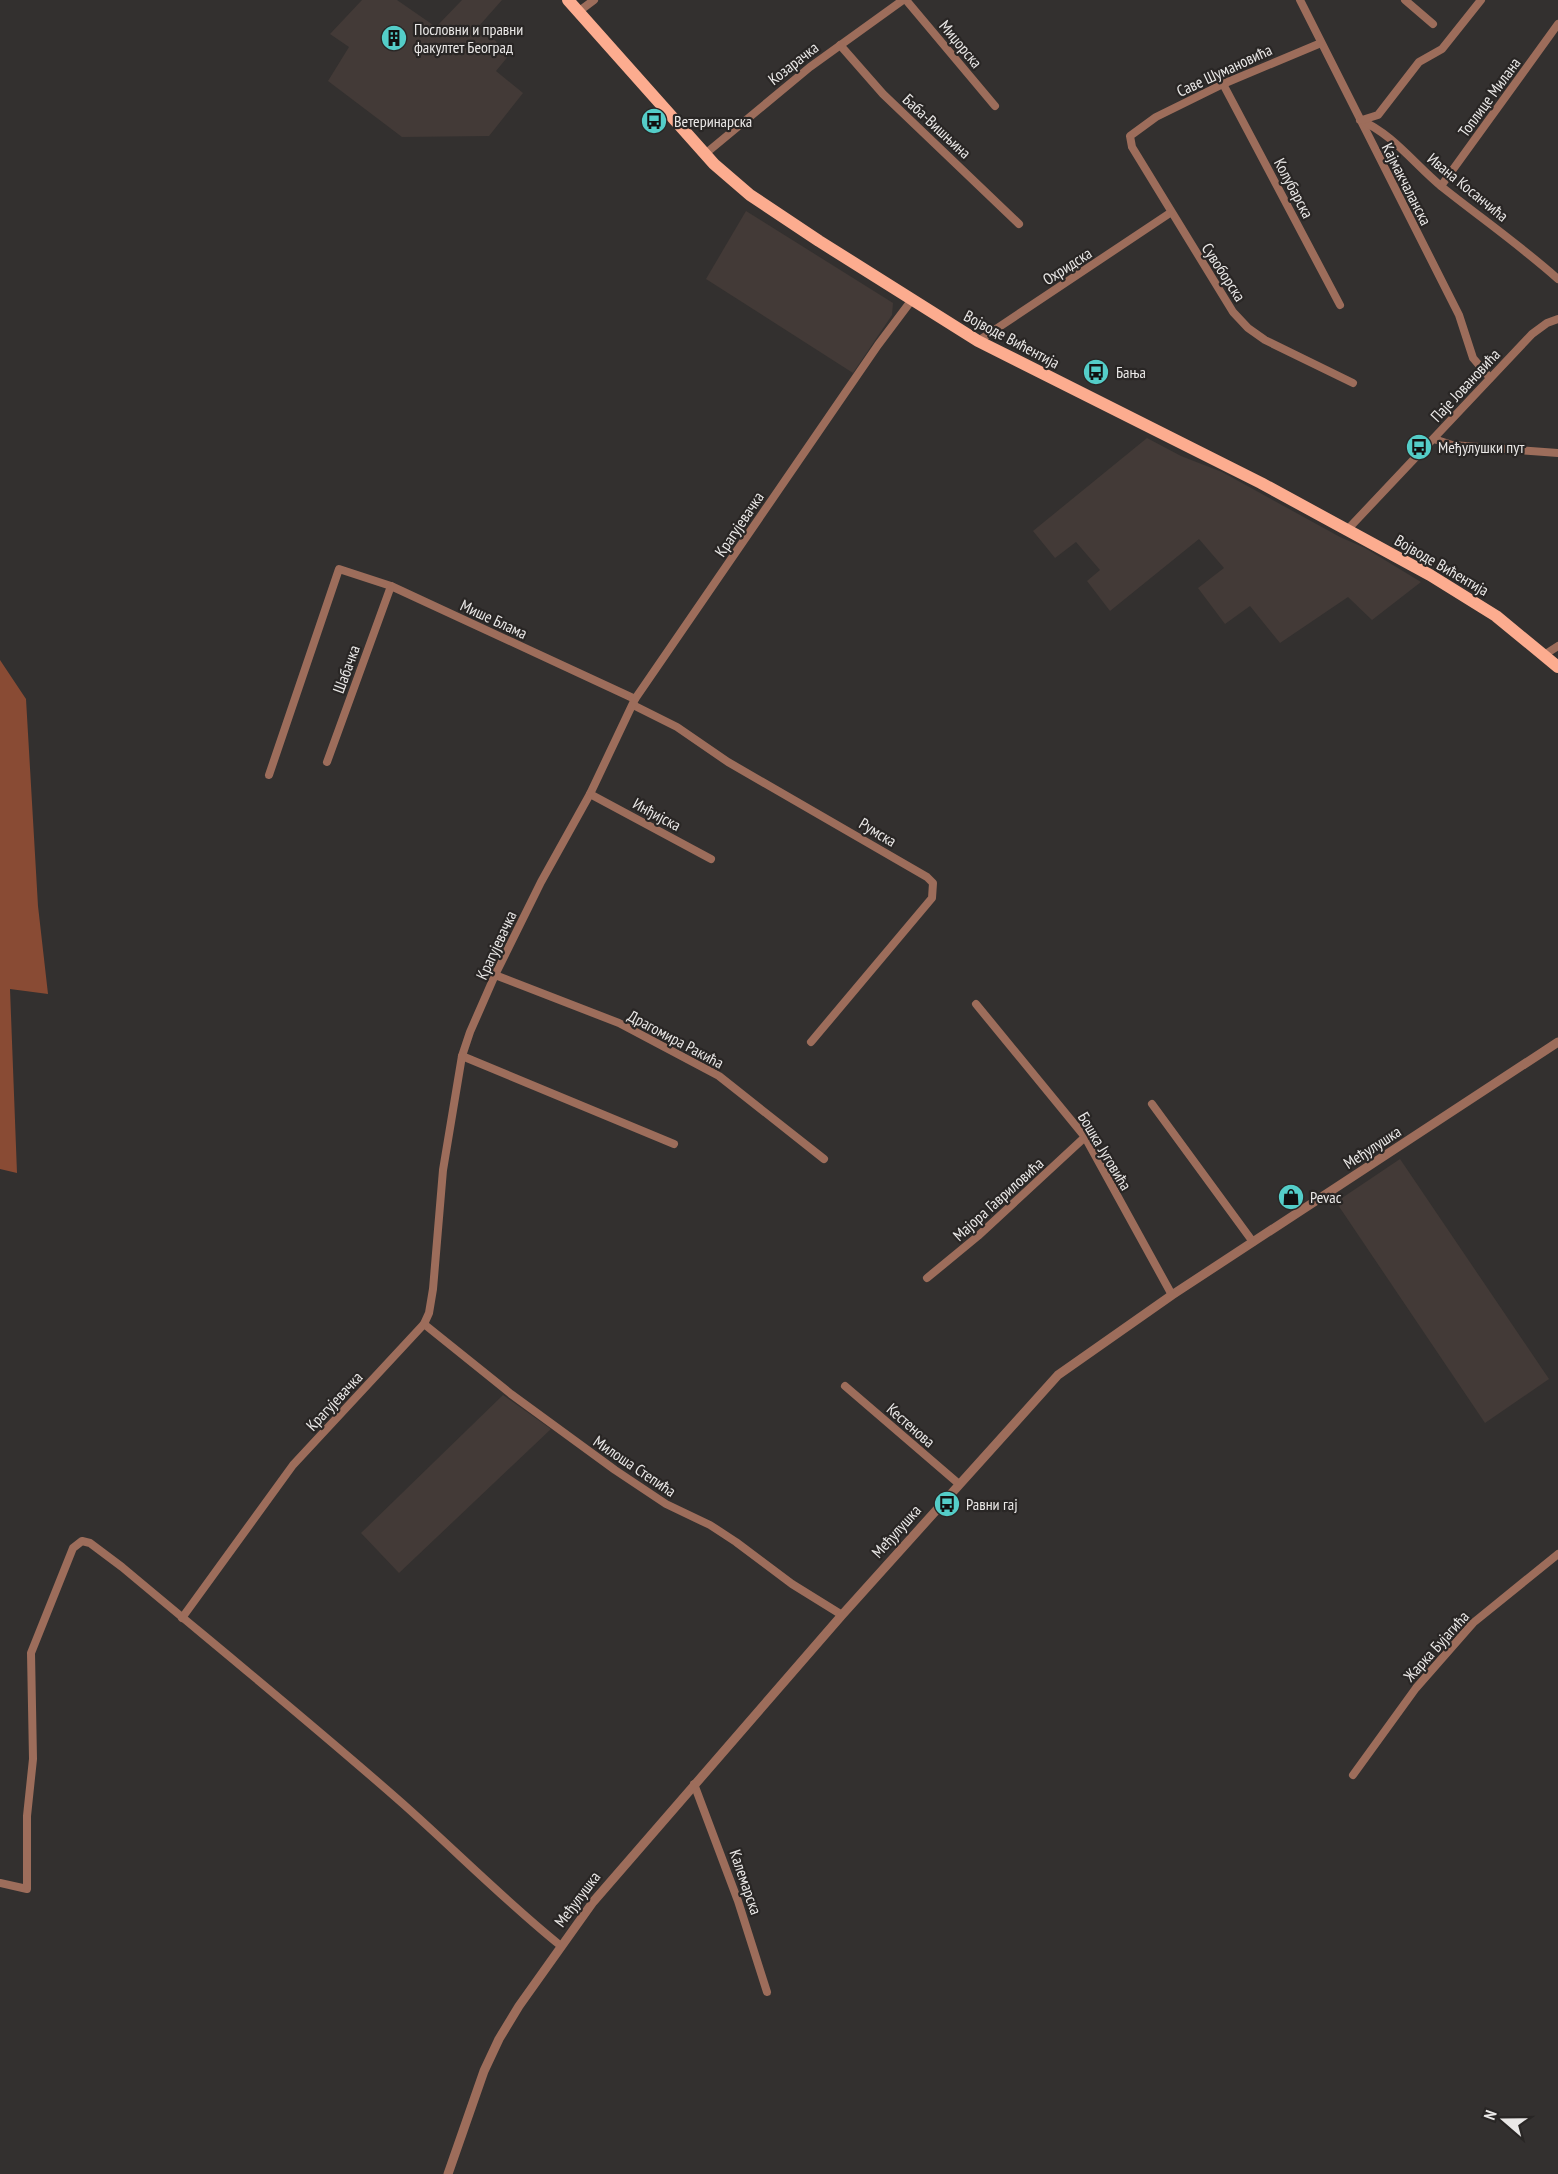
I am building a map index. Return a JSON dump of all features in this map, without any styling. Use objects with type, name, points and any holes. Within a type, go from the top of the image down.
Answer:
[{"type":"main road","name":"Војводе Вићентија","points":[[568,0],[705,154],[750,195],[911,301],[978,341],[1215,459],[1348,529],[1479,605],[1558,667]]},
{"type":"street","points":[[578,12],[594,0]]},
{"type":"street","name":"Козарачка","points":[[705,154],[781,89],[905,0]]},
{"type":"street","name":"Миџорска","points":[[905,0],[995,106]]},
{"type":"street","name":"Кајмакчаланска","points":[[1300,0],[1459,315],[1473,358],[1490,378]]},
{"type":"street","points":[[1405,0],[1433,24]]},
{"type":"street","points":[[1360,120],[1378,115],[1419,62],[1442,49],[1481,0]]},
{"type":"street","name":"Топлице Милана","points":[[1441,186],[1558,24]]},
{"type":"street","name":"Саве Шумановића","points":[[1140,127],[1224,84],[1321,43]]},
{"type":"street","name":"Баба-Вишњина","points":[[840,45],[883,94],[1020,224]]},
{"type":"street","name":"Колубарска","points":[[1224,84],[1340,305]]},
{"type":"street","name":"Ивана Косанчића","points":[[1360,120],[1377,127],[1441,186],[1514,241],[1558,279]]},
{"type":"street","name":"Сувоборска","points":[[1140,127],[1130,136],[1132,147],[1170,213],[1233,312],[1248,328],[1274,345],[1353,383]]},
{"type":"street","name":"Охридска","points":[[978,341],[1170,213]]},
{"type":"street","name":"Крагујевачка","points":[[182,1618],[293,1465],[424,1324],[429,1313],[433,1289],[443,1170],[462,1056],[495,975],[541,882],[590,794],[634,702],[878,345],[911,301]]},
{"type":"street","name":"Паје Јовановића","points":[[1348,529],[1532,334],[1558,319]]},
{"type":"street","points":[[1434,439],[1452,446],[1558,453]]},
{"type":"street","name":"Мише Блама","points":[[269,775],[339,569],[391,586],[634,702]]},
{"type":"street","name":"Шабачка","points":[[327,762],[391,586]]},
{"type":"street","points":[[1544,655],[1558,646]]},
{"type":"street","name":"Румска","points":[[634,702],[677,727],[728,762],[828,818],[927,877],[933,883],[932,898],[812,1042]]},
{"type":"street","name":"Инђијска","points":[[590,794],[711,859]]},
{"type":"street","name":"Драгомира Ракића","points":[[495,975],[619,1023],[719,1076],[824,1159]]},
{"type":"street","name":"Бошка Југовића","points":[[976,1004],[1085,1137],[1172,1295]]},
{"type":"street","name":"Међулушка","points":[[448,2174],[484,2071],[499,2039],[561,1946],[617,1871],[842,1615],[1058,1375],[1172,1295],[1558,1042]]},
{"type":"street","points":[[462,1056],[674,1144]]},
{"type":"street","points":[[1152,1104],[1253,1242]]},
{"type":"street","name":"Мајора Гавриловића","points":[[927,1278],[978,1236],[1085,1137]]},
{"type":"street","name":"Милоша Степића","points":[[424,1324],[511,1394],[615,1470],[666,1504],[719,1530],[792,1584],[842,1615]]},
{"type":"street","name":"Кестенова","points":[[845,1386],[959,1484]]},
{"type":"street","points":[[0,1883],[27,1889],[27,1816],[33,1759],[31,1653],[75,1545],[82,1540],[90,1543],[182,1618],[402,1803],[517,1910],[561,1946]]},
{"type":"street","name":"Жарка Бујагића","points":[[1353,1775],[1416,1688],[1473,1623],[1558,1554]]},
{"type":"street","name":"Калемарска","points":[[694,1784],[738,1901],[767,1992]]},
{"type":"shaded area","points":[[362,0],[397,0],[436,27],[462,0],[502,0],[479,26],[510,54],[496,71],[523,93],[489,136],[402,137],[328,81],[349,47],[330,34]]},
{"type":"shaded area","points":[[746,211],[893,303],[892,315],[853,373],[706,279]]},
{"type":"shaded area","points":[[1147,438],[1181,456],[1222,472],[1340,537],[1365,548],[1421,582],[1372,620],[1348,597],[1280,643],[1250,606],[1225,624],[1198,588],[1224,568],[1199,539],[1110,611],[1087,581],[1100,570],[1076,542],[1055,558],[1033,531]]},
{"type":"shaded area","points":[[0,660],[26,699],[38,906],[48,994],[10,989],[17,1173],[0,1169]]},
{"type":"shaded area","points":[[1400,1159],[1549,1379],[1485,1423],[1336,1202]]},
{"type":"shaded area","points":[[503,1395],[551,1429],[399,1573],[361,1533]]},
{"type":"place","name":"Пословни и правни факултет Београд","points":[[394,38]]},
{"type":"place","name":"Ветеринарска","points":[[654,121]]},
{"type":"place","name":"Бања","points":[[1096,372]]},
{"type":"place","name":"Међулушки пут","points":[[1419,447]]},
{"type":"place","name":"Pevac","points":[[1291,1197]]},
{"type":"place","name":"Равни гај","points":[[947,1504]]}]
